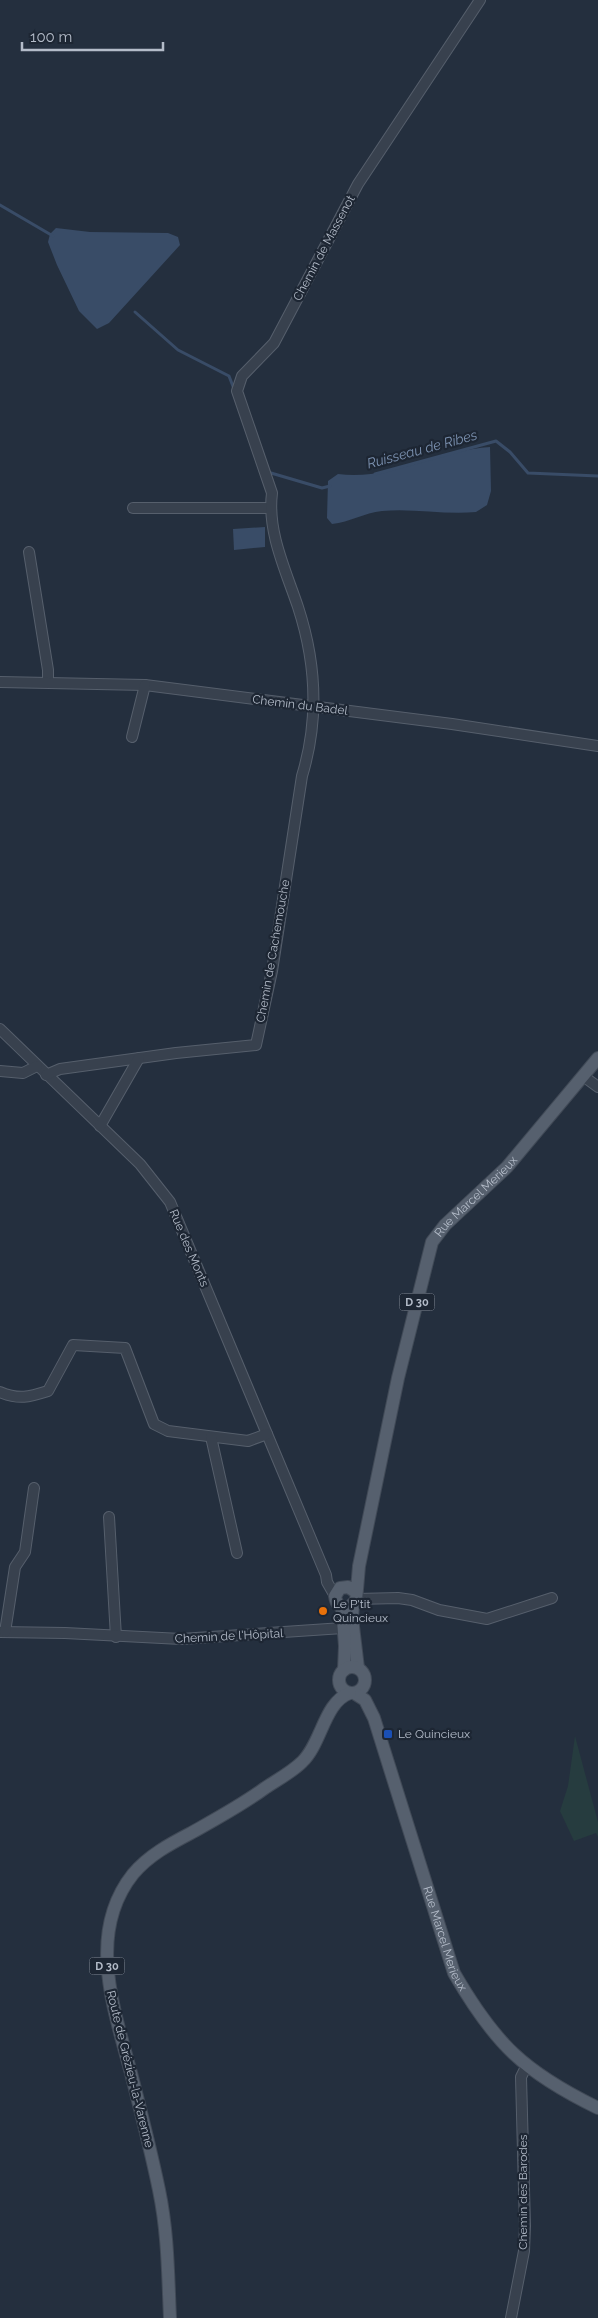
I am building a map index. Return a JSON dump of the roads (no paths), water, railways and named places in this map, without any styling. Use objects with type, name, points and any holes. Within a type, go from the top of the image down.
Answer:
[{"type":"main road","name":"Rue Marcel Merieux","points":[[342,1676],[345,1646],[343,1628],[347,1596],[359,1566],[398,1378],[432,1242],[445,1225],[507,1167],[598,1058]]},
{"type":"main road","name":"Rue Marcel Merieux","points":[[347,1596],[352,1618],[358,1668]]},
{"type":"main road","points":[[349,1668],[358,1668],[364,1675],[365,1684],[360,1691],[352,1693],[344,1690],[342,1676],[349,1668]]},
{"type":"main road","name":"Route de Grézieu-la-Varenne","points":[[330,1713],[331,1696],[342,1676]]},
{"type":"main road","name":"Rue Marcel Merieux","points":[[365,1684],[373,1696],[375,1704],[373,1713]]},
{"type":"main road","name":"Rue Marcel Merieux","points":[[352,1693],[365,1700],[373,1713],[454,1973],[473,2006],[492,2033],[526,2067],[562,2090],[598,2108]]},
{"type":"main road","name":"Route de Grézieu-la-Varenne","points":[[170,2318],[165,2221],[142,2115],[110,1995],[106,1963],[109,1929],[119,1896],[133,1874],[153,1854],[248,1801],[303,1762],[316,1744],[333,1706],[344,1695],[352,1693]]},
{"type":"street","name":"Chemin de Massenot","points":[[314,707],[311,659],[299,609],[281,560],[270,508],[272,493],[256,441],[237,391],[242,376],[274,343],[358,184],[480,0]]},
{"type":"street","points":[[133,508],[270,508]]},
{"type":"street","points":[[30,552],[48,670],[48,682]]},
{"type":"street","name":"Chemin du Badel","points":[[0,682],[145,685],[452,724],[598,746]]},
{"type":"street","points":[[132,737],[145,685]]},
{"type":"street","name":"Chemin de Cachemouche","points":[[46,1075],[60,1069],[256,1045],[272,971],[302,776],[308,756],[314,707]]},
{"type":"street","name":"Rue des Monts","points":[[0,1029],[140,1164],[170,1202],[326,1575],[347,1596]]},
{"type":"street","points":[[100,1126],[139,1058]]},
{"type":"street","points":[[0,1071],[22,1073],[37,1066]]},
{"type":"street","points":[[582,1076],[598,1087]]},
{"type":"street","points":[[0,1392],[15,1398],[32,1396],[48,1391],[72,1345],[125,1348],[154,1424],[168,1432],[248,1441],[267,1434]]},
{"type":"street","points":[[211,1437],[237,1553]]},
{"type":"street","name":"Chemin de l'Hôpital","points":[[34,1488],[25,1552],[15,1567],[3,1632],[65,1632],[116,1637],[181,1639],[343,1628]]},
{"type":"street","points":[[109,1516],[116,1637]]},
{"type":"street","points":[[347,1596],[412,1600],[439,1610],[487,1619],[552,1598]]},
{"type":"street","name":"Chemin des Barodes","points":[[511,2318],[514,2291],[524,2251],[521,2077],[526,2067]]},
{"type":"water","points":[[56,228],[90,232],[168,233],[178,237],[180,245],[109,323],[97,329],[79,311],[57,265],[48,242],[50,234]]},
{"type":"water","points":[[490,447],[491,491],[487,505],[476,512],[382,511],[332,524],[327,518],[328,481],[338,474],[377,473],[452,453]]},
{"type":"water","points":[[265,527],[265,547],[234,550],[233,529]]},
{"type":"waterway","name":"Ruisseau de Ribes","points":[[0,205],[53,236]]},
{"type":"waterway","name":"Ruisseau de Ribes","points":[[135,312],[178,350],[229,376],[234,389]]},
{"type":"waterway","name":"Ruisseau de Ribes","points":[[375,474],[496,441],[510,452],[528,473],[598,476]]},
{"type":"waterway","name":"Ruisseau de Ribes","points":[[271,473],[322,488],[330,486]]},
{"type":"place","name":"Le P'tit Quincieux","points":[[323,1611]]},
{"type":"place","name":"Le Quincieux","points":[[388,1734]]}]
